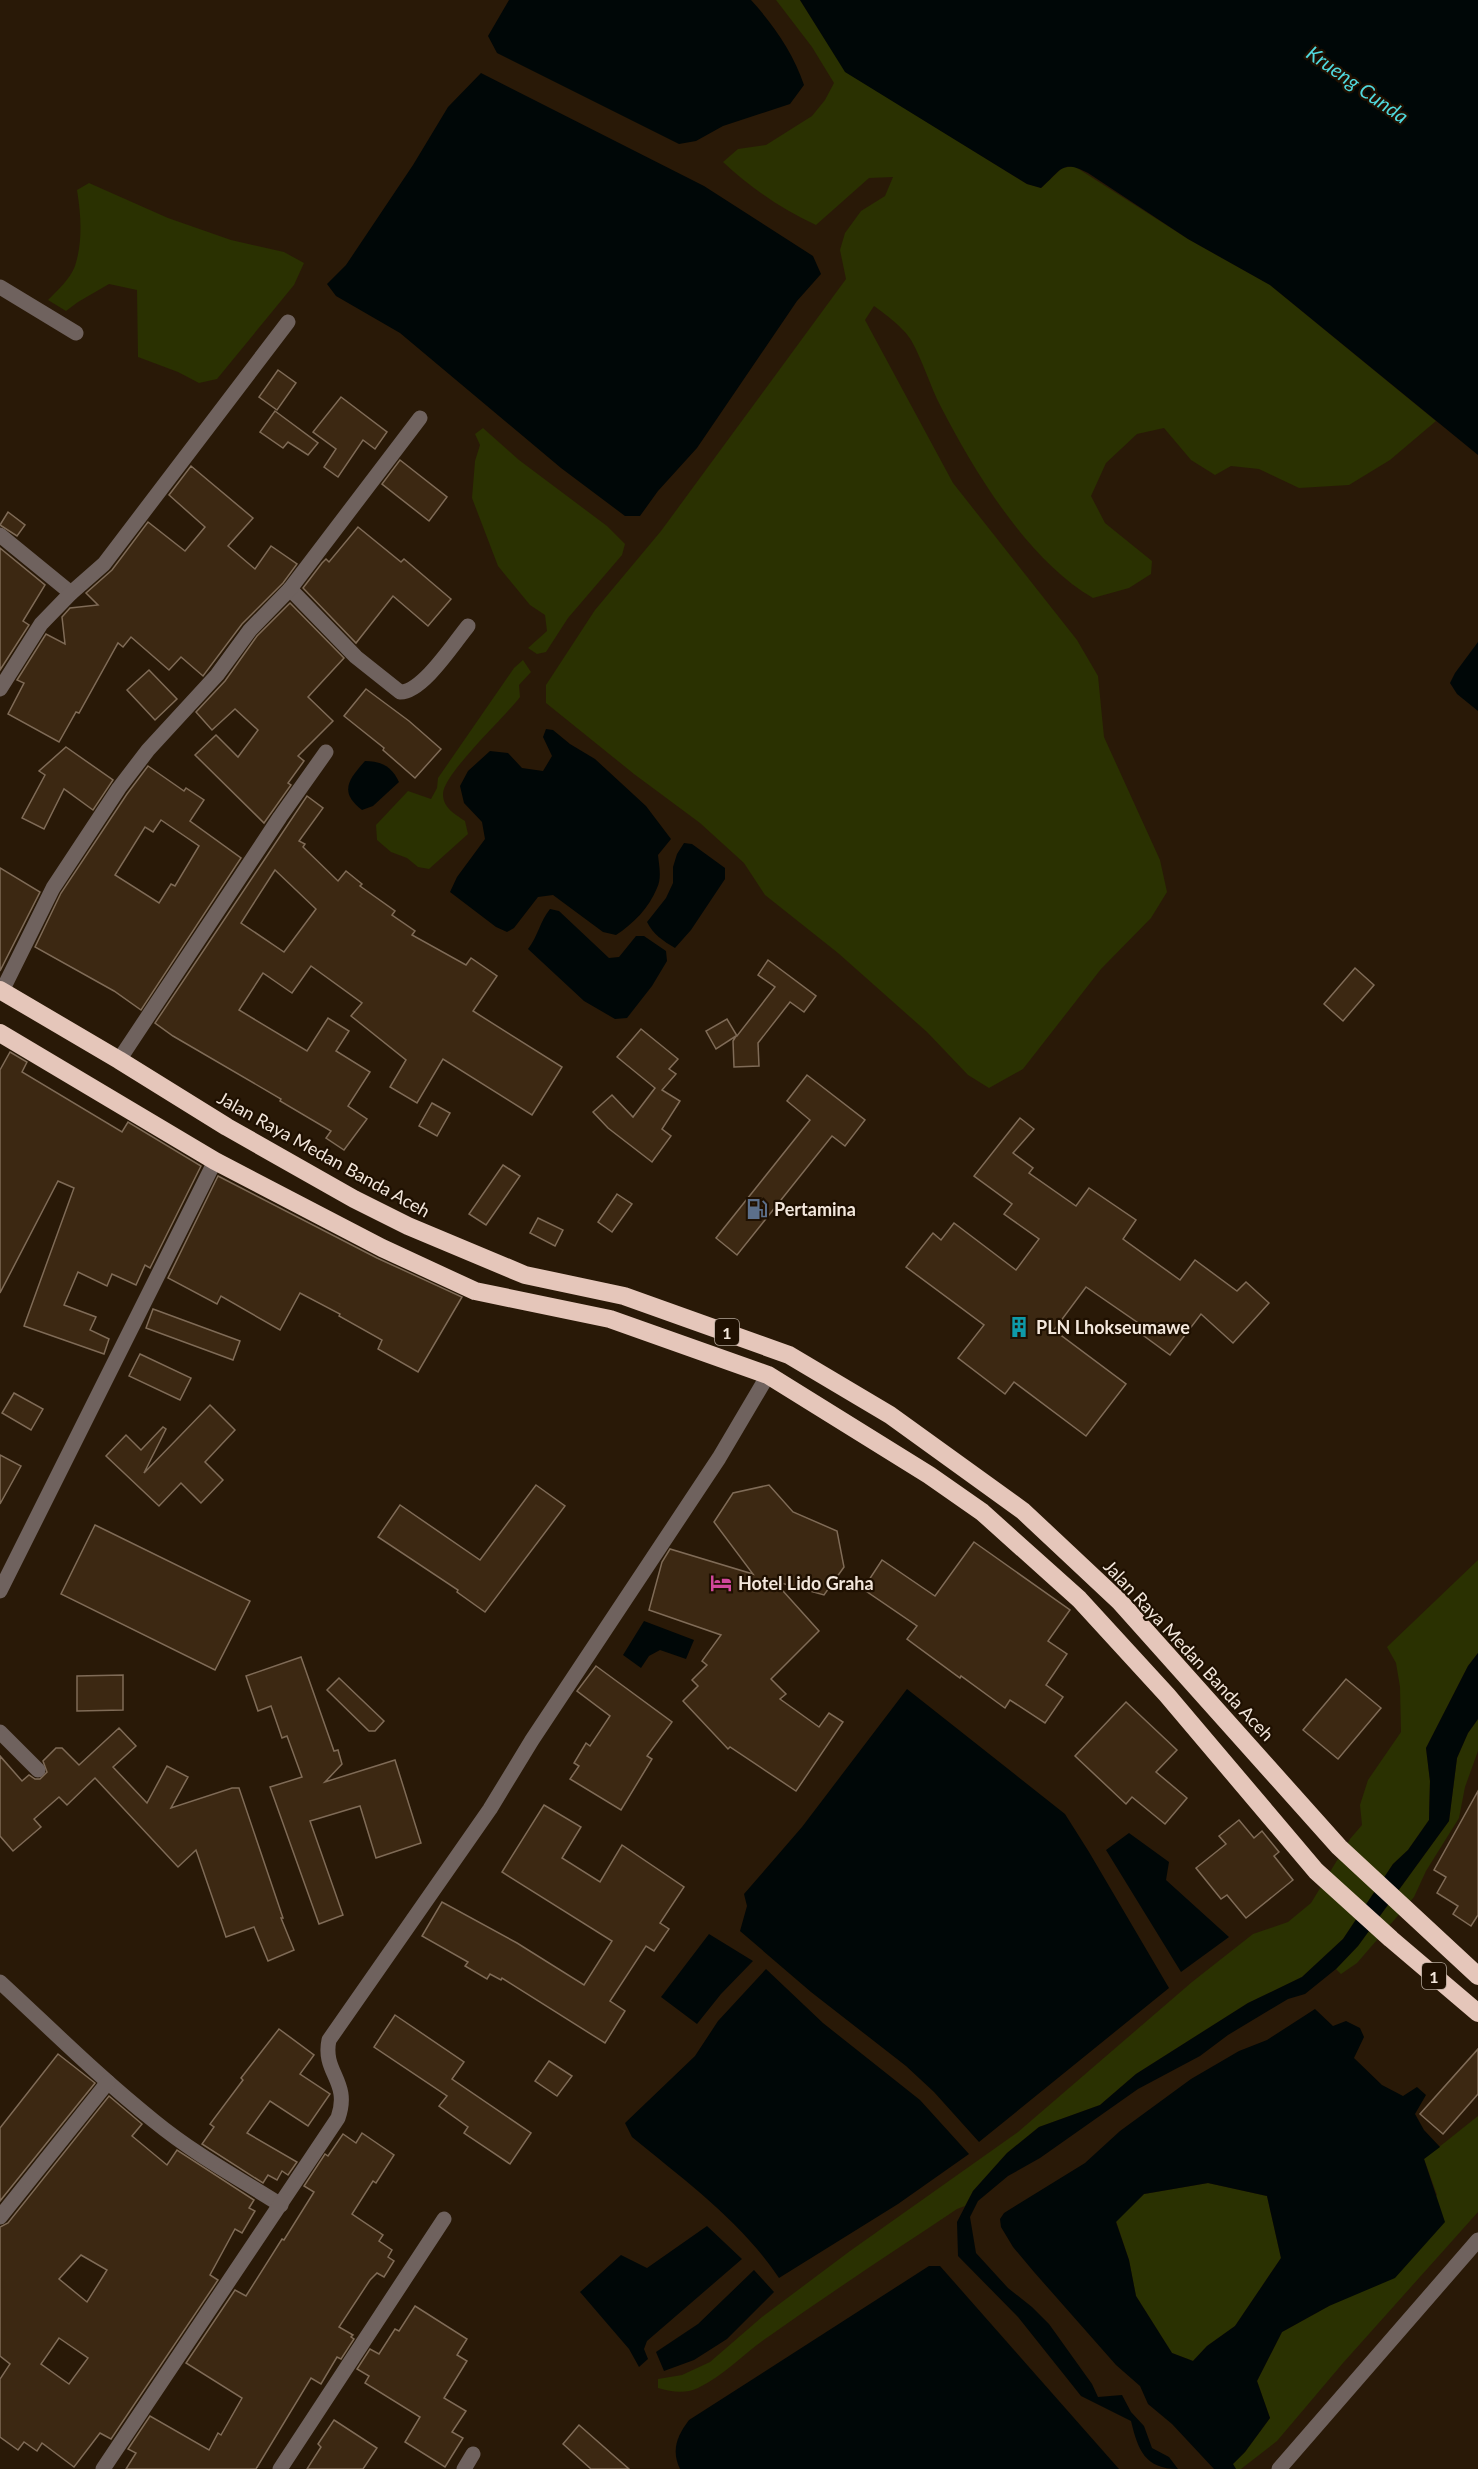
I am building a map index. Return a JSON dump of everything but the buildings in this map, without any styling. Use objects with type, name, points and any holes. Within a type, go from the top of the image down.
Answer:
[{"type":"highway","name":"Jalan Raya Medan Banda Aceh","points":[[1,991],[227,1127],[354,1199],[451,1246],[525,1275],[624,1296],[789,1355],[890,1414],[1023,1511],[1120,1602],[1339,1847],[1478,1976]]},
{"type":"highway","name":"1","points":[[0,1033],[215,1161],[382,1248],[475,1291],[610,1319],[768,1375],[929,1475],[982,1512],[1079,1599],[1167,1695],[1316,1871],[1390,1939],[1478,2013]]},
{"type":"highway","points":[[1167,1695],[1186,1676]]},
{"type":"street","points":[[0,287],[76,333]]},
{"type":"street","points":[[0,689],[41,624],[104,564],[288,322]]},
{"type":"street","points":[[1,991],[53,888],[118,788],[148,750],[217,675],[250,630],[290,589],[420,418]]},
{"type":"street","points":[[0,535],[71,593]]},
{"type":"street","points":[[290,589],[356,657],[400,693],[411,690],[422,682],[468,626]]},
{"type":"street","points":[[119,1060],[280,817],[326,752]]},
{"type":"street","points":[[0,1591],[215,1161]]},
{"type":"street","points":[[104,2469],[338,2118],[343,2104],[340,2087],[327,2052],[329,2040],[490,1809],[532,1740],[719,1458],[768,1375]]},
{"type":"street","points":[[0,1732],[38,1770]]},
{"type":"street","points":[[0,1982],[108,2082],[155,2122],[281,2205]]},
{"type":"street","points":[[0,2217],[108,2082]]},
{"type":"street","points":[[280,2469],[444,2219]]},
{"type":"street","points":[[1279,2469],[1478,2240]]},
{"type":"street","points":[[464,2469],[473,2454]]},
{"type":"green space","points":[[776,0],[800,0],[846,72],[1027,184],[1041,188],[1062,168],[1074,166],[1188,239],[1270,285],[1436,421],[1390,460],[1349,485],[1299,488],[1259,469],[1231,466],[1215,475],[1191,460],[1164,428],[1137,434],[1106,463],[1091,496],[1105,523],[1152,561],[1151,574],[1129,588],[1093,598],[1069,582],[1047,561],[1005,513],[955,433],[908,335],[874,306],[865,320],[953,483],[1077,640],[1098,676],[1104,737],[1160,860],[1167,892],[1151,918],[1101,969],[1023,1069],[989,1088],[968,1075],[927,1032],[838,953],[765,895],[744,863],[700,823],[634,774],[546,703],[546,685],[595,610],[661,531],[846,279],[840,250],[845,233],[861,211],[885,196],[893,177],[869,178],[816,225],[767,197],[723,162],[738,149],[766,145],[812,116],[825,100],[834,83],[812,47]]},
{"type":"green space","points":[[89,183],[168,218],[231,240],[284,252],[304,263],[294,285],[217,379],[199,383],[178,372],[138,357],[137,290],[109,284],[66,311],[48,300],[67,280],[75,266],[80,228],[77,190]]},
{"type":"green space","points":[[483,428],[519,460],[607,526],[625,544],[622,555],[568,618],[546,652],[537,654],[528,648],[547,631],[545,615],[530,605],[498,566],[472,498],[475,461],[480,445],[475,434]]},
{"type":"green space","points":[[523,660],[531,672],[519,685],[520,697],[463,760],[453,773],[443,794],[450,810],[465,821],[468,834],[429,869],[418,867],[407,858],[391,852],[377,840],[376,825],[408,791],[431,799],[437,788],[438,778],[514,668]]},
{"type":"green space","points":[[1478,1560],[1478,1653],[1468,1666],[1426,1748],[1430,1781],[1429,1820],[1408,1850],[1393,1864],[1343,1939],[1302,1977],[1248,2003],[1136,2074],[1100,2105],[1039,2127],[1007,2153],[973,2191],[965,2206],[957,2209],[815,2304],[759,2343],[717,2377],[698,2388],[683,2392],[658,2388],[658,2379],[682,2375],[710,2362],[762,2317],[850,2251],[1018,2132],[1192,1982],[1253,1934],[1288,1922],[1311,1903],[1350,1839],[1362,1825],[1360,1805],[1368,1780],[1401,1732],[1400,1687],[1396,1663],[1387,1647]]},
{"type":"green space","points":[[1478,1719],[1478,1751],[1465,1787],[1459,1818],[1426,1871],[1414,1897],[1357,1963],[1341,1974],[1336,1969],[1358,1946],[1449,1821],[1457,1758],[1468,1733]]},
{"type":"green space","points":[[1478,2116],[1478,2212],[1343,2363],[1277,2441],[1241,2469],[1236,2469],[1232,2464],[1245,2452],[1270,2418],[1257,2381],[1282,2332],[1329,2306],[1437,2195],[1424,2159]]},
{"type":"green space","points":[[1208,2183],[1267,2196],[1281,2258],[1235,2326],[1207,2346],[1193,2361],[1172,2353],[1136,2296],[1129,2260],[1116,2221],[1144,2194]]},
{"type":"water","points":[[509,0],[751,0],[782,40],[795,62],[804,85],[790,104],[723,126],[696,141],[679,144],[497,53],[488,36]]},
{"type":"water","name":"Krueng Cunda","points":[[800,0],[1478,0],[1478,455],[1270,285],[1188,239],[1088,173],[1067,167],[1041,188],[1027,184],[845,72]]},
{"type":"water","points":[[481,73],[704,186],[813,256],[821,274],[797,301],[697,448],[658,491],[640,516],[625,516],[561,468],[400,333],[336,296],[327,284],[346,265],[413,165],[448,107]]},
{"type":"water","points":[[1478,642],[1478,711],[1457,694],[1450,683]]},
{"type":"water","points":[[546,729],[553,730],[570,744],[595,759],[646,806],[671,839],[658,855],[659,884],[650,902],[640,915],[616,935],[603,932],[553,895],[538,897],[514,928],[507,932],[496,927],[450,892],[457,877],[485,839],[482,822],[464,803],[460,786],[468,771],[490,751],[508,753],[522,768],[543,771],[552,756],[543,737]]},
{"type":"water","points":[[365,761],[386,766],[399,782],[373,806],[362,810],[350,797],[348,786]]},
{"type":"water","points":[[684,843],[692,844],[725,868],[725,879],[691,930],[675,948],[659,937],[647,922],[666,898],[673,883],[673,867],[677,854]]},
{"type":"water","points":[[550,909],[559,911],[609,958],[619,957],[636,936],[644,936],[666,951],[667,961],[652,986],[627,1018],[615,1019],[584,1001],[528,949]]},
{"type":"water","points":[[644,1621],[694,1640],[686,1659],[660,1650],[649,1656],[641,1668],[623,1655]]},
{"type":"water","points":[[1478,1653],[1478,1719],[1468,1733],[1457,1758],[1449,1821],[1358,1946],[1336,1969],[1305,1994],[1288,1999],[1228,2035],[1200,2056],[1138,2089],[1040,2158],[1008,2176],[978,2201],[970,2217],[976,2253],[1008,2288],[1049,2324],[1092,2384],[1098,2397],[1122,2395],[1131,2412],[1144,2426],[1152,2448],[1169,2457],[1178,2469],[1158,2466],[1150,2461],[1140,2449],[1131,2421],[1081,2396],[1018,2317],[958,2256],[957,2222],[973,2191],[1007,2153],[1039,2127],[1100,2105],[1136,2074],[1248,2003],[1302,1977],[1343,1939],[1393,1864],[1408,1850],[1429,1820],[1430,1781],[1426,1748],[1468,1666]]},
{"type":"water","points":[[907,1689],[1065,1814],[1169,1988],[979,2142],[934,2092],[906,2066],[811,1992],[740,1931],[747,1906],[744,1894],[802,1827]]},
{"type":"water","points":[[1129,1833],[1169,1862],[1166,1880],[1229,1937],[1181,1972],[1106,1850]]},
{"type":"water","points":[[709,1934],[753,1961],[721,1994],[697,2024],[661,1997]]},
{"type":"water","points":[[766,1969],[823,2023],[920,2100],[969,2154],[898,2204],[779,2278],[764,2257],[730,2220],[632,2137],[625,2123],[695,2056],[718,2021]]},
{"type":"water","points":[[1315,2009],[1333,2026],[1346,2021],[1360,2028],[1364,2037],[1354,2058],[1382,2085],[1403,2096],[1417,2087],[1426,2095],[1415,2114],[1424,2130],[1440,2147],[1424,2159],[1445,2222],[1395,2278],[1329,2306],[1282,2332],[1257,2381],[1270,2418],[1245,2452],[1233,2464],[1236,2469],[1214,2469],[1172,2424],[1148,2404],[1140,2386],[1116,2365],[1034,2272],[1013,2247],[1001,2227],[1000,2219],[1004,2213],[1085,2163],[1120,2131],[1191,2079],[1239,2051],[1267,2040]],"holes":[[[1208,2183],[1267,2196],[1281,2258],[1235,2326],[1207,2346],[1193,2361],[1172,2353],[1136,2296],[1129,2260],[1116,2222],[1144,2194]]]},
{"type":"water","points":[[707,2226],[742,2259],[647,2341],[644,2349],[648,2359],[639,2367],[629,2349],[580,2292],[621,2255],[647,2268]]},
{"type":"water","points":[[929,2266],[940,2266],[1119,2469],[680,2469],[676,2456],[677,2443],[689,2420]]},
{"type":"water","points":[[754,2270],[774,2292],[727,2339],[694,2360],[664,2371],[656,2352],[698,2324]]},
{"type":"place","name":"Pertamina","points":[[757,1209]]},
{"type":"place","name":"PLN Lhokseumawe","points":[[1019,1327]]},
{"type":"place","name":"Hotel Lido Graha","points":[[721,1583]]}]
